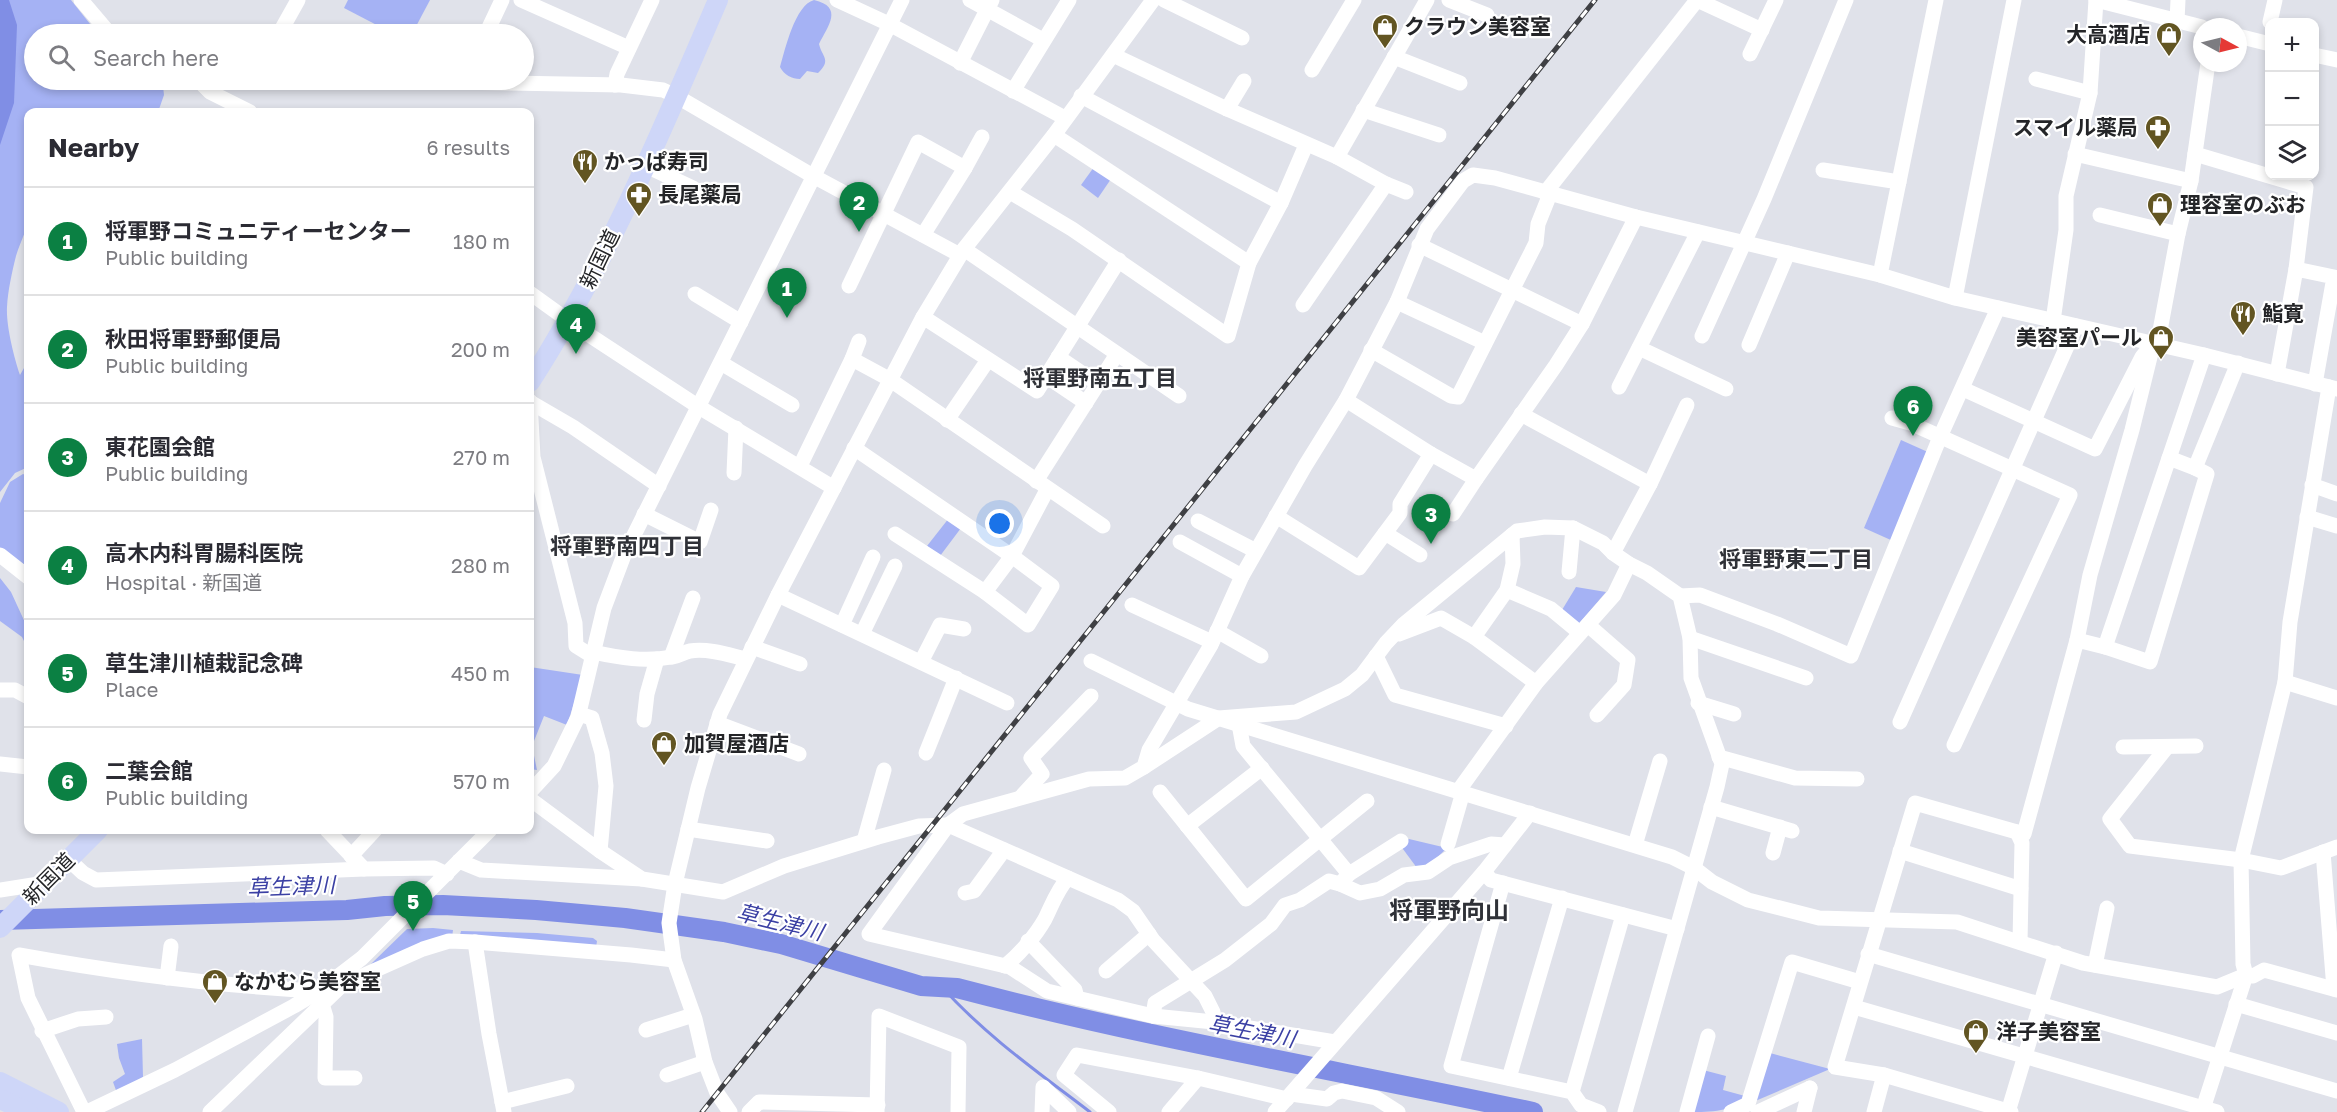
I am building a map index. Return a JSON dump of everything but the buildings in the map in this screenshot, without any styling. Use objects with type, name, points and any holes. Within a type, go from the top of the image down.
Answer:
[{"type":"main road","name":"新国道","points":[[534,375],[594,275],[718,0]]},
{"type":"main road","name":"新国道","points":[[0,928],[94,834]]},
{"type":"main road","points":[[0,1082],[59,1112]]},
{"type":"main road","points":[[0,1099],[28,1112]]},
{"type":"street","points":[[81,0],[101,24]]},
{"type":"street","points":[[285,24],[298,0]]},
{"type":"street","points":[[491,24],[502,0]]},
{"type":"street","points":[[521,0],[629,48]]},
{"type":"street","points":[[615,85],[617,74],[652,0]]},
{"type":"street","points":[[837,0],[889,24],[1065,118]]},
{"type":"street","points":[[534,788],[554,766],[579,714],[604,608],[624,555],[902,0]]},
{"type":"street","points":[[970,0],[990,5],[1043,40]]},
{"type":"street","points":[[1013,91],[1069,0]]},
{"type":"street","points":[[730,1112],[717,1093],[705,1062],[674,956],[669,923],[674,888],[688,829],[717,723],[778,595],[889,379],[962,252],[1054,135],[1153,0]]},
{"type":"street","points":[[1164,0],[1242,38]]},
{"type":"street","points":[[1312,70],[1354,0]]},
{"type":"street","points":[[1337,157],[1427,0]]},
{"type":"street","points":[[1449,0],[1487,15]]},
{"type":"street","points":[[1371,350],[1451,396],[1458,397],[1536,243],[1538,224],[1548,193],[1697,0],[1762,30]]},
{"type":"street","points":[[1750,54],[1776,0]]},
{"type":"street","points":[[1702,336],[1744,243],[1846,0]]},
{"type":"street","points":[[1880,275],[1936,0]]},
{"type":"street","points":[[1955,298],[2014,0]]},
{"type":"street","points":[[2053,321],[2066,230],[2066,196],[2090,93],[2096,0],[2125,4],[2193,25]]},
{"type":"street","points":[[2177,21],[2178,0]]},
{"type":"street","points":[[2271,18],[2275,0]]},
{"type":"street","points":[[960,63],[990,5]]},
{"type":"street","points":[[2247,38],[2265,43]]},
{"type":"street","points":[[1113,55],[1306,145],[1337,157],[1386,184],[1406,192]]},
{"type":"street","points":[[2319,56],[2337,60]]},
{"type":"street","points":[[1394,57],[1460,83]]},
{"type":"street","points":[[1963,389],[2095,449],[2142,357],[2159,336],[2196,154],[2207,72]]},
{"type":"street","points":[[2036,79],[2090,93]]},
{"type":"street","points":[[1227,109],[1244,81]]},
{"type":"street","points":[[534,83],[615,85],[663,90],[676,96],[813,176],[923,235],[962,252],[1077,326],[1179,396]]},
{"type":"street","points":[[208,90],[242,108]]},
{"type":"street","points":[[1081,96],[1281,204]]},
{"type":"street","points":[[1364,110],[1439,135]]},
{"type":"street","points":[[1054,135],[1249,263]]},
{"type":"street","points":[[923,235],[982,137]]},
{"type":"street","points":[[849,286],[918,142],[965,168]]},
{"type":"street","points":[[1010,192],[1072,229],[1228,336],[1249,263],[1281,204],[1306,145]]},
{"type":"street","points":[[2075,154],[2191,181]]},
{"type":"street","points":[[2196,154],[2306,187],[2296,269],[2277,374]]},
{"type":"street","points":[[644,165],[700,193]]},
{"type":"street","points":[[1823,170],[1899,182]]},
{"type":"street","points":[[1144,767],[1149,750],[1215,637],[1242,576],[1346,400],[1398,302],[1419,246],[1445,202],[1463,181],[1473,176],[1495,178],[1636,217],[1880,275],[1955,298],[2238,363],[2327,386]]},
{"type":"street","points":[[1303,305],[1386,184]]},
{"type":"street","points":[[2100,214],[2178,234]]},
{"type":"street","points":[[1453,514],[1582,324],[1636,217]]},
{"type":"street","points":[[1619,387],[1698,232]]},
{"type":"street","points":[[1419,246],[1582,324]]},
{"type":"street","points":[[1749,345],[1788,254]]},
{"type":"street","points":[[923,317],[1037,391],[1119,261]]},
{"type":"street","points":[[1854,1007],[2207,1111],[2219,1056],[2246,975],[2243,964],[2241,860],[2285,682],[2290,622],[2327,386],[2334,277],[2296,269]]},
{"type":"street","points":[[695,294],[741,322]]},
{"type":"street","points":[[534,295],[699,407],[834,488]]},
{"type":"street","points":[[1398,302],[1485,343]]},
{"type":"street","points":[[1332,1046],[1214,1022],[1153,1016],[1047,991],[1005,966],[868,934],[948,825],[963,814],[1089,778],[1125,778],[1220,718],[1296,712],[1345,688],[1362,675],[1404,624],[1517,531],[1545,527],[1573,528],[1603,543],[1613,553],[1680,596],[1700,595],[1777,624],[1851,656],[1940,437],[1998,308]]},
{"type":"street","points":[[1900,722],[2076,326]]},
{"type":"street","points":[[800,466],[859,341]]},
{"type":"street","points":[[2056,953],[2009,1112],[1884,1075],[1836,1067],[1915,803],[2024,834],[2077,640],[2090,575],[2132,430],[2153,344]]},
{"type":"street","points":[[1639,348],[1726,389]]},
{"type":"street","points":[[985,592],[1012,556],[1041,486],[1086,403],[1118,354]]},
{"type":"street","points":[[2105,646],[2204,355]]},
{"type":"street","points":[[1058,357],[1098,384]]},
{"type":"street","points":[[852,359],[889,379],[1041,486],[1103,526]]},
{"type":"street","points":[[948,420],[988,360]]},
{"type":"street","points":[[721,363],[792,405]]},
{"type":"street","points":[[2195,468],[2238,363]]},
{"type":"street","points":[[1046,376],[1086,403]]},
{"type":"street","points":[[1346,400],[1431,454],[1476,479]]},
{"type":"street","points":[[534,403],[573,427],[659,486]]},
{"type":"street","points":[[1613,553],[1650,484],[1687,405]]},
{"type":"street","points":[[1521,414],[1650,484]]},
{"type":"street","points":[[1892,418],[1910,423],[2070,495],[1954,745]]},
{"type":"street","points":[[734,473],[736,428]]},
{"type":"street","points":[[854,448],[1052,586],[1028,625],[985,592],[894,534]]},
{"type":"street","points":[[1276,516],[1359,568],[1400,513],[1400,504],[1431,454]]},
{"type":"street","points":[[2077,640],[2105,646],[2150,662],[2207,474],[2169,458]]},
{"type":"street","points":[[534,461],[575,623],[576,646],[593,654],[623,659],[664,658],[691,651],[749,653],[800,664]]},
{"type":"street","points":[[2313,485],[2337,494]]},
{"type":"street","points":[[644,514],[700,542],[711,510]]},
{"type":"street","points":[[2307,517],[2337,526]]},
{"type":"street","points":[[1198,521],[1256,551]]},
{"type":"street","points":[[1569,572],[1573,528]]},
{"type":"street","points":[[1385,533],[1420,555]]},
{"type":"street","points":[[1474,637],[1507,590],[1513,564],[1512,535]]},
{"type":"street","points":[[1180,542],[1242,576]]},
{"type":"street","points":[[0,555],[24,574]]},
{"type":"street","points":[[842,625],[873,557]]},
{"type":"street","points":[[1448,844],[1461,791],[1536,683],[1614,595],[1629,564]]},
{"type":"street","points":[[862,634],[895,566]]},
{"type":"street","points":[[1507,590],[1551,609],[1628,660],[1624,685],[1597,715]]},
{"type":"street","points":[[778,595],[1007,703]]},
{"type":"street","points":[[1625,1112],[1722,764],[1698,703],[1691,678],[1690,638],[1680,596]]},
{"type":"street","points":[[644,720],[647,694],[693,598]]},
{"type":"street","points":[[1132,605],[1261,656]]},
{"type":"street","points":[[1393,636],[1441,618],[1474,637],[1536,683]]},
{"type":"street","points":[[921,662],[940,625],[963,629]]},
{"type":"street","points":[[1690,638],[1806,678]]},
{"type":"street","points":[[1376,656],[1395,695],[1506,726]]},
{"type":"street","points":[[1091,661],[1176,704],[1672,857],[1694,868],[1712,882],[1748,900],[1819,918],[1956,922],[2083,963],[2217,987],[2246,975],[2253,976],[2264,970],[2335,989],[2330,850],[2281,868],[2241,860],[2130,846],[2110,819],[2167,747]]},
{"type":"street","points":[[926,753],[956,678]]},
{"type":"street","points":[[2285,682],[2337,698]]},
{"type":"street","points":[[0,702],[2,696],[0,688],[15,690],[24,695]]},
{"type":"street","points":[[1021,797],[1042,774],[1031,758],[1091,696]]},
{"type":"street","points":[[1698,703],[1734,714]]},
{"type":"street","points":[[579,714],[592,718],[602,753],[606,786],[600,851]]},
{"type":"street","points":[[717,723],[800,754]]},
{"type":"street","points":[[1239,724],[1243,746],[1320,839],[1345,879],[1360,892],[1380,889],[1404,875],[1428,872],[1449,858],[1491,844],[1505,845]]},
{"type":"street","points":[[2123,747],[2196,746]]},
{"type":"street","points":[[1719,757],[1795,778],[1857,779]]},
{"type":"street","points":[[1635,845],[1660,761]]},
{"type":"street","points":[[0,764],[24,767]]},
{"type":"street","points":[[1187,826],[1262,768]]},
{"type":"street","points":[[864,841],[884,770]]},
{"type":"street","points":[[1160,792],[1246,899],[1367,801]]},
{"type":"street","points":[[534,802],[642,879]]},
{"type":"street","points":[[1711,807],[1786,829],[1773,853]]},
{"type":"street","points":[[1275,1112],[1484,872],[1530,813]]},
{"type":"street","points":[[459,861],[482,870],[642,879],[674,888],[723,892],[784,866],[864,841],[919,826],[948,825],[1118,900],[1133,911],[1149,934],[1205,996],[1213,1012],[1214,1022]]},
{"type":"street","points":[[688,829],[767,841]]},
{"type":"street","points":[[2017,832],[2022,843],[2020,942]]},
{"type":"street","points":[[331,834],[364,869]]},
{"type":"street","points":[[351,856],[371,834]]},
{"type":"street","points":[[210,1112],[486,834]]},
{"type":"street","points":[[1153,1016],[1155,1003],[1234,953],[1271,924],[1285,905],[1300,900],[1329,881],[1345,879],[1401,841]]},
{"type":"street","points":[[965,893],[974,891],[1004,850]]},
{"type":"street","points":[[1900,851],[2021,889]]},
{"type":"street","points":[[69,860],[83,873],[96,880],[364,869],[434,868],[445,875]]},
{"type":"street","points":[[1484,872],[1491,880],[1677,929]]},
{"type":"street","points":[[1005,966],[1043,921],[1060,887],[1068,878]]},
{"type":"street","points":[[1503,883],[1452,1066],[1572,1092],[1581,1105],[1599,1112]]},
{"type":"street","points":[[0,890],[40,889]]},
{"type":"street","points":[[1509,1078],[1562,898]]},
{"type":"street","points":[[2095,965],[2107,908]]},
{"type":"street","points":[[1572,1092],[1623,915]]},
{"type":"street","points":[[1106,970],[1149,934]]},
{"type":"street","points":[[328,991],[240,987],[95,969],[19,956],[28,998],[42,1031],[86,1112],[175,1070],[294,1006],[429,947],[449,941],[674,956]]},
{"type":"street","points":[[1028,941],[1075,990],[1077,998]]},
{"type":"street","points":[[475,942],[503,1107],[567,1086]]},
{"type":"street","points":[[167,978],[171,946]]},
{"type":"street","points":[[1868,954],[2337,1091]]},
{"type":"street","points":[[1731,1112],[1748,1104],[1792,962],[1860,982]]},
{"type":"street","points":[[328,991],[325,1078],[355,1078]]},
{"type":"street","points":[[2236,1004],[2337,1033]]},
{"type":"street","points":[[646,1030],[693,1015]]},
{"type":"street","points":[[749,1112],[759,1102],[878,1108],[879,1016],[959,1047],[958,1112]]},
{"type":"street","points":[[42,1031],[78,1019],[106,1017]]},
{"type":"street","points":[[1687,1112],[1708,1036]]},
{"type":"street","points":[[1108,1112],[1064,1075],[1077,1055],[1290,1095],[1327,1099],[1341,1091],[1398,1112]]},
{"type":"street","points":[[668,1075],[705,1062]]},
{"type":"street","points":[[1874,1112],[1884,1075]]},
{"type":"street","points":[[1169,1112],[1198,1078]]},
{"type":"street","points":[[1042,1112],[1043,1088],[1069,1112]]},
{"type":"street","points":[[1758,1112],[1810,1088],[1804,1112]]},
{"type":"shaded area","points":[[0,0],[71,0],[90,24],[24,24],[24,90],[163,90],[164,95],[159,108],[24,108],[24,234],[9,288],[7,315],[20,375],[24,368],[24,469],[15,473],[0,492]]},
{"type":"shaded area","points":[[0,0],[9,0],[17,25],[14,103],[0,145]]},
{"type":"shaded area","points":[[348,0],[430,0],[417,24],[375,24],[344,8]]},
{"type":"shaded area","points":[[814,0],[829,7],[831,12],[829,24],[819,44],[825,62],[818,73],[807,71],[800,79],[794,78],[780,67],[796,19],[801,10]]},
{"type":"shaded area","points":[[1094,167],[1111,179],[1098,198],[1081,185]]},
{"type":"shaded area","points":[[1901,440],[1930,453],[1893,541],[1864,528]]},
{"type":"shaded area","points":[[24,474],[24,569],[0,548],[0,503],[10,482]]},
{"type":"shaded area","points":[[949,518],[961,528],[940,556],[927,546]]},
{"type":"shaded area","points":[[0,578],[11,592],[24,620],[24,641],[0,621]]},
{"type":"shaded area","points":[[1576,587],[1606,592],[1577,626],[1562,610]]},
{"type":"shaded area","points":[[534,668],[583,675],[567,725],[544,716],[534,741]]},
{"type":"shaded area","points":[[1409,839],[1447,848],[1426,868],[1417,868],[1400,845]]},
{"type":"shaded area","points":[[407,929],[453,930],[452,938],[371,964]]},
{"type":"shaded area","points":[[461,931],[537,933],[593,938],[597,941],[596,948],[460,935]]},
{"type":"shaded area","points":[[142,1039],[143,1077],[117,1093],[113,1082],[125,1074],[117,1044]]},
{"type":"shaded area","points":[[1770,1053],[1830,1069],[1753,1102]]},
{"type":"shaded area","points":[[1703,1070],[1726,1076],[1723,1090],[1745,1096],[1728,1108],[1691,1112]]},
{"type":"waterway","name":"草生津川","points":[[0,920],[443,905],[625,918],[724,932],[781,944],[921,986],[957,988],[1100,1023],[1533,1112]]},
{"type":"waterway","points":[[942,987],[994,1037],[1090,1112]]},
{"type":"railway","points":[[702,1112],[1595,0]]},
{"type":"place","name":"クラウン美容室","points":[[1385,50]]},
{"type":"place","name":"大高酒店","points":[[2169,58]]},
{"type":"place","name":"スマイル薬局","points":[[2158,151]]},
{"type":"place","name":"かっぱ寿司","points":[[585,185]]},
{"type":"place","name":"長尾薬局","points":[[639,218]]},
{"type":"place","name":"理容室のぶお","points":[[2160,228]]},
{"type":"place","name":"秋田将軍野郵便局","points":[[859,232]]},
{"type":"place","name":"将軍野コミュニティーセンター","points":[[787,318]]},
{"type":"place","name":"鮨寛","points":[[2243,337]]},
{"type":"place","name":"高木内科胃腸科医院","points":[[576,354]]},
{"type":"place","name":"美容室パール","points":[[2161,361]]},
{"type":"place","name":"二葉会館","points":[[1913,436]]},
{"type":"place","name":"東花園会館","points":[[1431,544]]},
{"type":"place","name":"加賀屋酒店","points":[[664,767]]},
{"type":"place","name":"草生津川植栽記念碑","points":[[413,931]]},
{"type":"place","name":"なかむら美容室","points":[[215,1005]]},
{"type":"place","name":"洋子美容室","points":[[1976,1055]]},
{"type":"district","name":"将軍野南五丁目","points":[[1100,378]]},
{"type":"district","name":"将軍野南四丁目","points":[[627,546]]},
{"type":"district","name":"将軍野東二丁目","points":[[1796,559]]},
{"type":"district","name":"将軍野向山","points":[[1449,911]]}]
